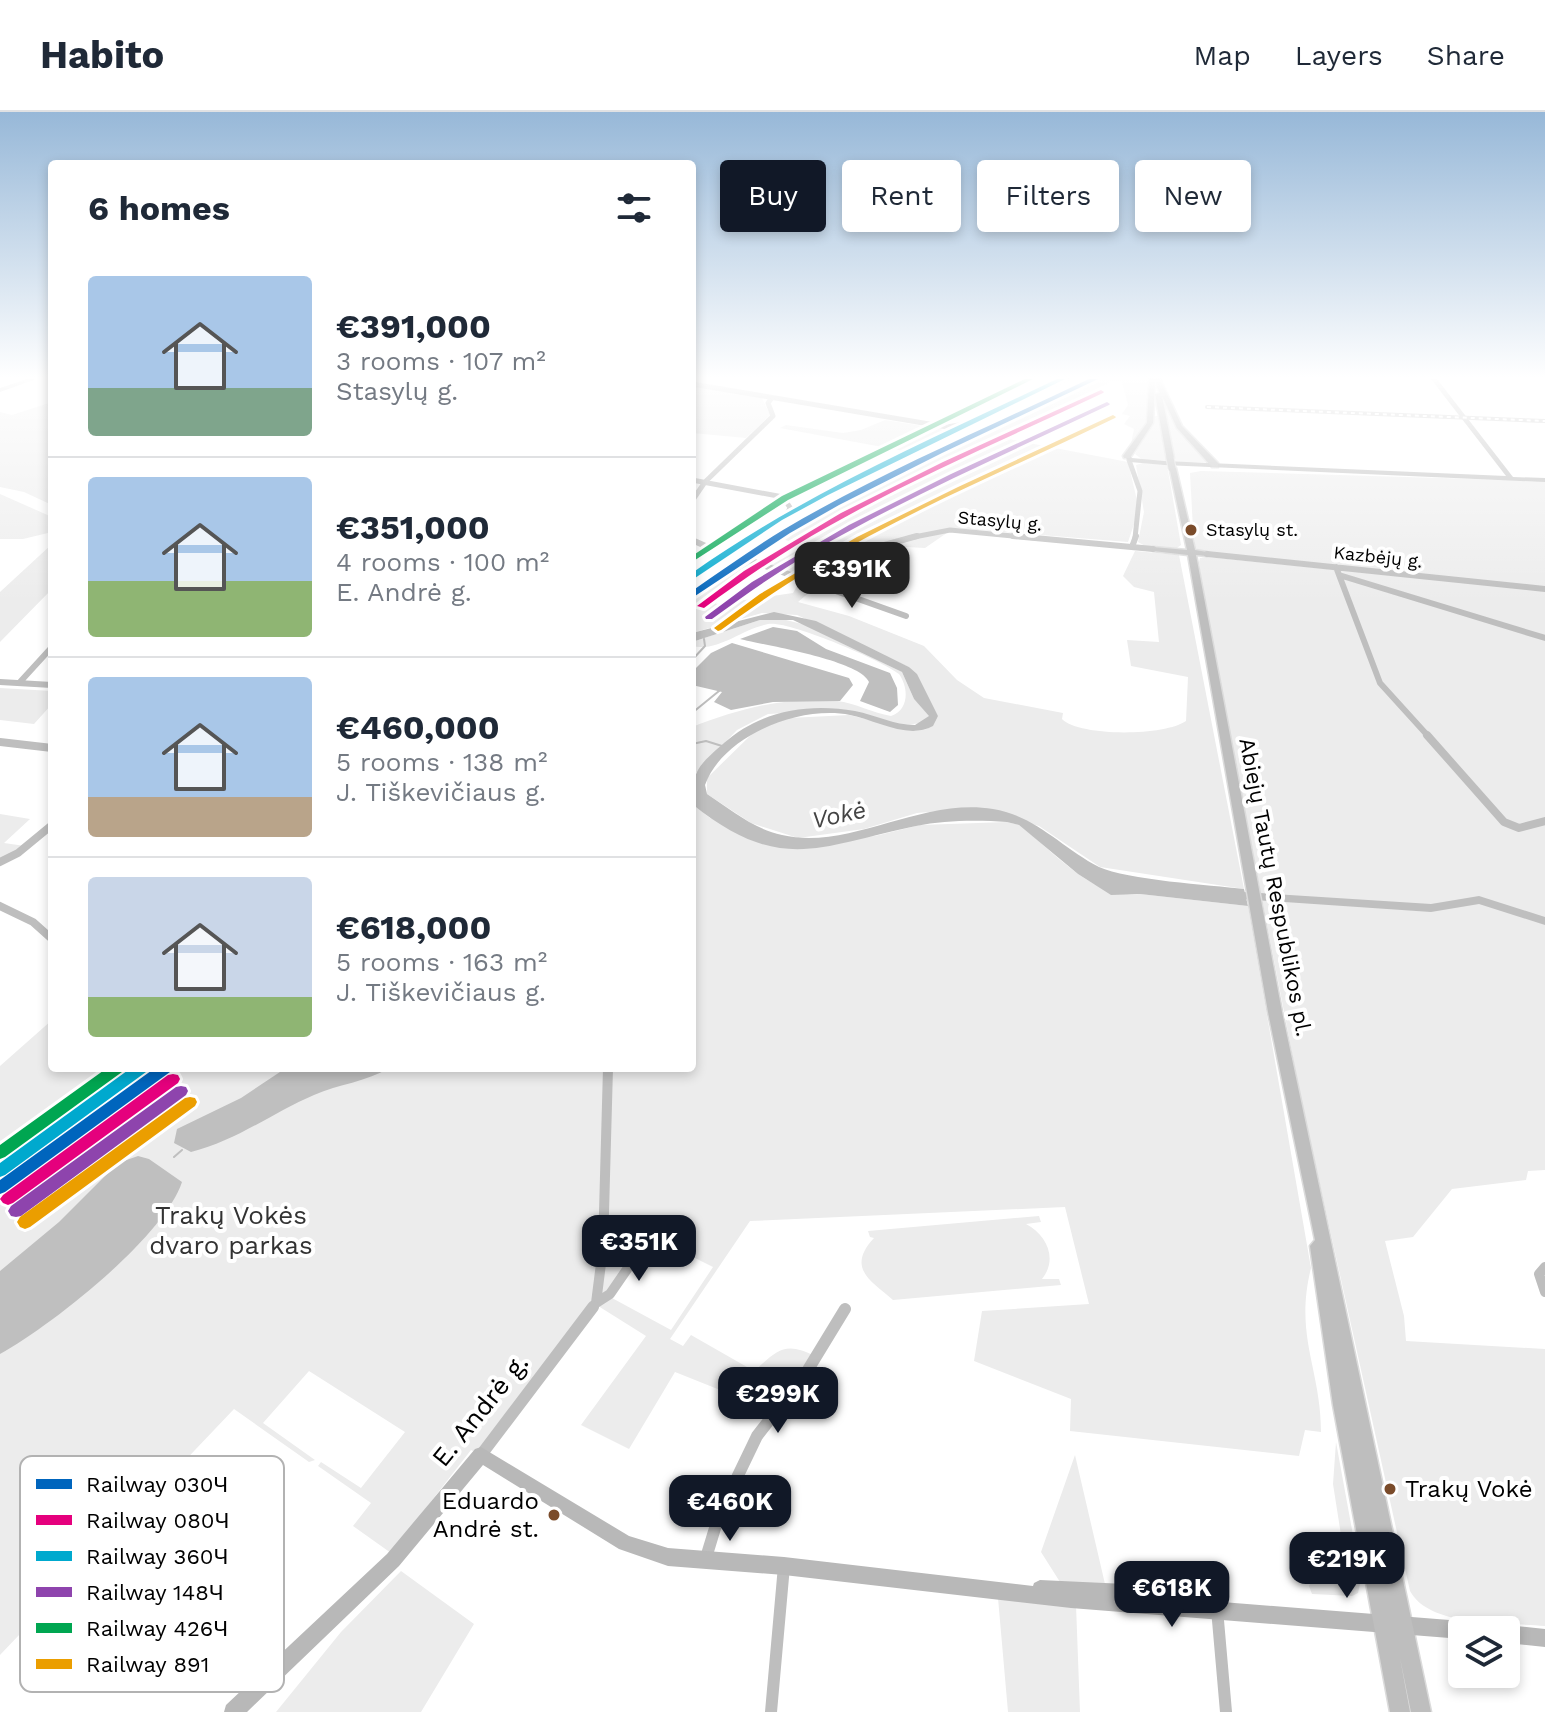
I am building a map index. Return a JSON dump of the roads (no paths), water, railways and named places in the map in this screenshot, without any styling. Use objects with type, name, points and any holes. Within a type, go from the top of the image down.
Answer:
[{"type":"highway","points":[[1133,460],[1136,454]]},
{"type":"highway","name":"Abiejų Tautų Respublikos pl.","points":[[1169,454],[1305,1156],[1421,1712]]},
{"type":"highway","points":[[1204,454],[1215,465]]},
{"type":"highway","points":[[1153,549],[1207,554]]},
{"type":"highway","name":"Abiejų Tautų Respublikos pl.","points":[[1305,1156],[1342,1405],[1400,1712]]},
{"type":"main road","points":[[1492,454],[1511,478]]},
{"type":"main road","points":[[1133,460],[1545,480]]},
{"type":"main road","points":[[481,1455],[625,1543],[656,1555],[705,1562],[784,1566],[1071,1599],[1217,1608],[1448,1629]]},
{"type":"main road","name":"E. Andrė g.","points":[[284,1664],[393,1560],[481,1455]]},
{"type":"main road","points":[[1520,1635],[1545,1638]]},
{"type":"main road","name":"E. Andrė g.","points":[[233,1712],[254,1692]]},
{"type":"street","points":[[696,495],[734,454]]},
{"type":"street","points":[[1132,547],[1141,515],[1133,460]]},
{"type":"street","points":[[696,481],[783,497],[790,508]]},
{"type":"street","name":"Stasylų g.","points":[[789,573],[813,570],[910,537],[950,530],[1153,549]]},
{"type":"street","points":[[696,542],[710,548]]},
{"type":"street","name":"Kazbėjų g.","points":[[1207,554],[1338,571],[1545,589]]},
{"type":"street","points":[[746,559],[807,578],[906,616]]},
{"type":"street","points":[[807,578],[813,570]]},
{"type":"street","points":[[1338,571],[1545,638]]},
{"type":"street","points":[[1338,571],[1377,678],[1384,688],[1504,822],[1519,828],[1545,821]]},
{"type":"street","points":[[20,682],[48,651]]},
{"type":"street","points":[[0,682],[48,685]]},
{"type":"street","points":[[0,742],[48,748]]},
{"type":"street","points":[[0,862],[18,853],[48,828]]},
{"type":"street","points":[[0,906],[33,922],[48,935]]},
{"type":"street","name":"E. Andrė g.","points":[[481,1455],[596,1303],[603,1248],[608,1072]]},
{"type":"street","points":[[596,1303],[610,1294],[652,1233],[635,1232],[618,1237],[603,1248]]},
{"type":"street","points":[[1545,1267],[1539,1274],[1545,1292]]},
{"type":"street","points":[[705,1562],[715,1525],[757,1436],[806,1373],[845,1309]]},
{"type":"street","points":[[771,1712],[784,1566]]},
{"type":"street","points":[[1217,1608],[1226,1712]]},
{"type":"waterway","points":[[696,656],[705,646],[704,639]]},
{"type":"waterway","points":[[696,710],[719,691]]},
{"type":"waterway","points":[[696,743],[706,741],[722,746]]},
{"type":"waterway","name":"Vokė","points":[[1244,896],[1431,908],[1479,900],[1545,921]]},
{"type":"waterway","points":[[174,1157],[182,1150]]},
{"type":"rail line","name":"426Ч","points":[[696,557],[785,498],[876,454]]},
{"type":"rail line","name":"360Ч","points":[[696,574],[779,519],[903,454]]},
{"type":"rail line","name":"030Ч","points":[[696,592],[787,531],[936,454]]},
{"type":"rail line","name":"080Ч","points":[[701,606],[747,573],[844,515],[968,454]]},
{"type":"rail line","name":"148Ч","points":[[709,617],[802,554],[852,526],[1001,454]]},
{"type":"rail line","name":"891","points":[[718,628],[763,595],[860,538],[1034,454]]},
{"type":"rail line","name":"426Ч","points":[[0,1153],[111,1072]]},
{"type":"rail line","name":"360Ч","points":[[0,1171],[136,1072]]},
{"type":"rail line","name":"030Ч","points":[[0,1188],[160,1072]]},
{"type":"rail line","name":"080Ч","points":[[8,1199],[173,1079]]},
{"type":"rail line","name":"148Ч","points":[[16,1211],[181,1091]]},
{"type":"rail line","name":"891","points":[[25,1222],[190,1102]]},
{"type":"place","name":"Stasylų st.","points":[[1191,530]]},
{"type":"place","name":"Trakų Vokė","points":[[1390,1489]]},
{"type":"place","name":"Eduardo Andrė st.","points":[[554,1515]]},
{"type":"park label","name":"Trakų Vokės dvaro parkas","points":[[231,1230]]}]
